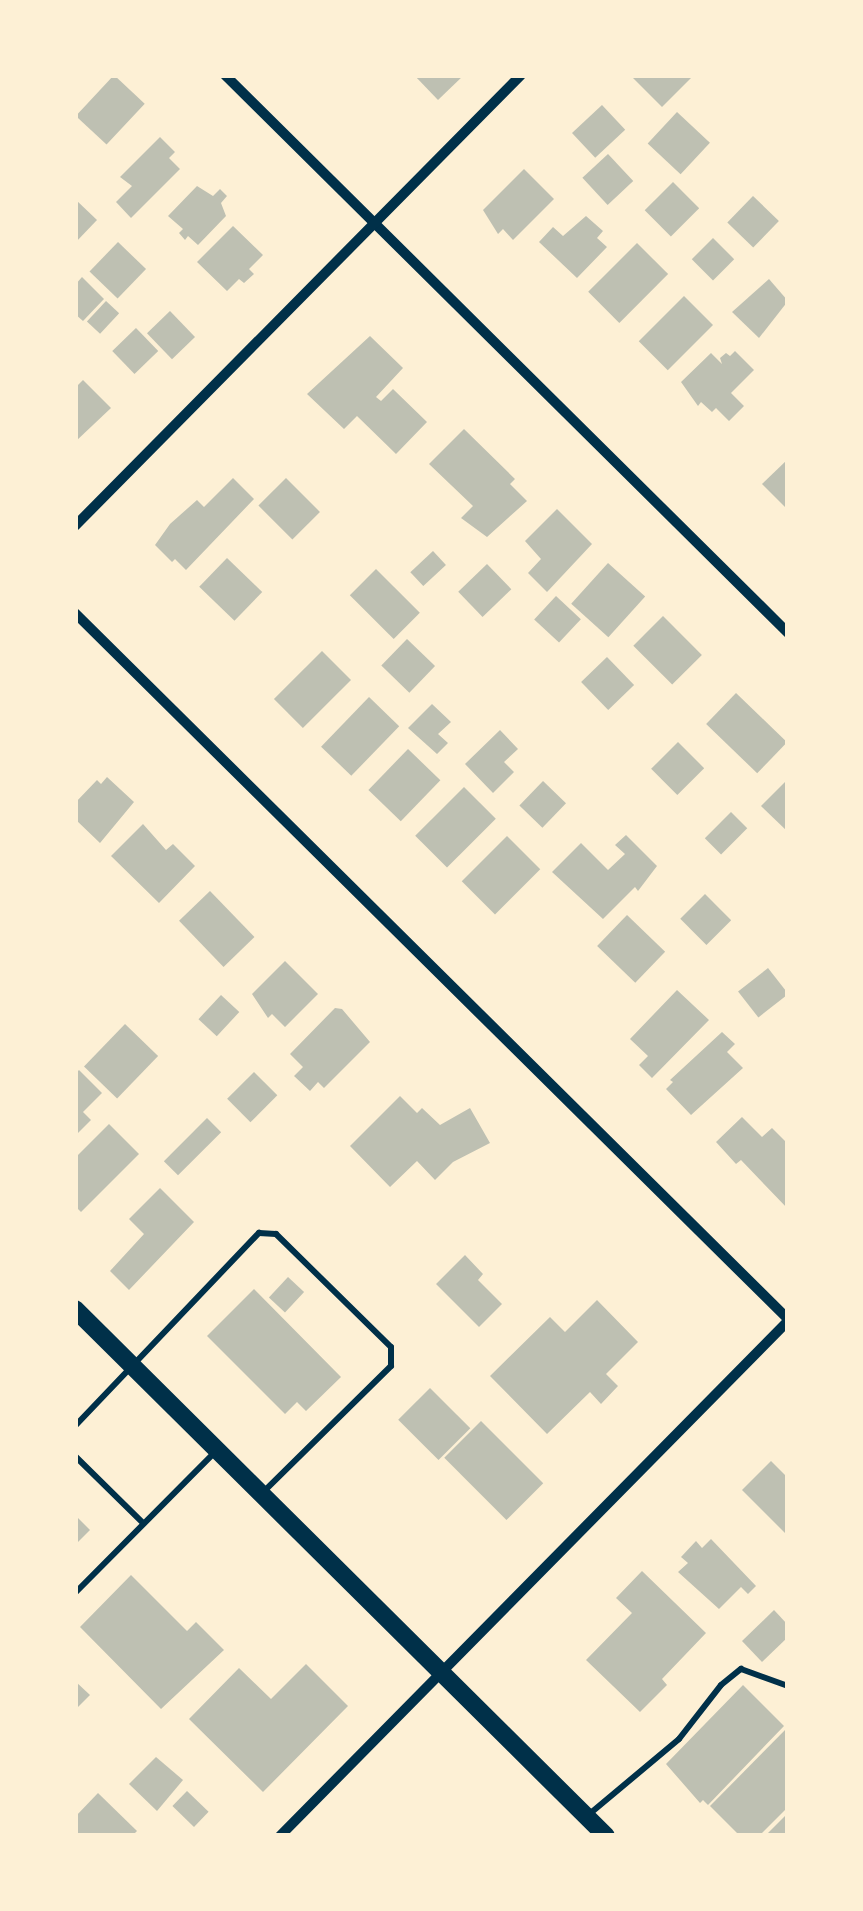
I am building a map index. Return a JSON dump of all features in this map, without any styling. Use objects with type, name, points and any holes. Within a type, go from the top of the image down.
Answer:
[{"type":"street","points":[[225,75],[788,633]]},
{"type":"street","points":[[75,526],[521,75]]},
{"type":"street","points":[[75,612],[788,1320],[280,1836]]},
{"type":"street","points":[[78,1318],[132,1366],[606,1836]]},
{"type":"lane","points":[[75,1426],[259,1233],[276,1234],[391,1347],[391,1366],[261,1494]]},
{"type":"lane","points":[[75,1593],[217,1450]]},
{"type":"lane","points":[[75,1456],[142,1523]]},
{"type":"lane","points":[[586,1816],[679,1739],[721,1685],[741,1669],[787,1683]]},
{"type":"building","points":[[114,75],[145,104],[107,145],[76,116]]},
{"type":"building","points":[[414,75],[464,75],[438,100]]},
{"type":"building","points":[[630,75],[694,75],[662,107]]},
{"type":"building","points":[[602,105],[625,130],[595,158],[572,133]]},
{"type":"building","points":[[677,112],[710,143],[681,174],[648,143]]},
{"type":"building","points":[[160,137],[175,152],[169,158],[180,169],[131,218],[116,202],[132,186],[120,177]]},
{"type":"building","points":[[608,154],[633,181],[608,205],[582,178]]},
{"type":"building","points":[[524,169],[554,199],[513,240],[503,229],[498,234],[483,210]]},
{"type":"building","points":[[673,182],[699,208],[671,236],[645,210]]},
{"type":"building","points":[[197,186],[213,196],[220,189],[227,196],[221,203],[226,216],[198,245],[188,236],[185,240],[179,233],[183,229],[168,216]]},
{"type":"building","points":[[753,196],[779,221],[753,248],[727,223]]},
{"type":"building","points":[[75,199],[97,220],[75,243]]},
{"type":"building","points":[[586,216],[603,231],[597,238],[607,247],[577,278],[539,242],[553,227],[563,236]]},
{"type":"building","points":[[233,226],[263,255],[249,269],[254,274],[244,283],[239,279],[227,291],[197,262]]},
{"type":"building","points":[[713,238],[734,259],[713,280],[692,259]]},
{"type":"building","points":[[118,242],[146,269],[118,299],[90,271]]},
{"type":"building","points":[[637,243],[668,274],[619,323],[588,292]]},
{"type":"building","points":[[82,277],[104,299],[83,321],[75,314],[75,285]]},
{"type":"building","points":[[769,279],[788,301],[759,338],[732,312]]},
{"type":"building","points":[[684,296],[713,325],[668,370],[639,341]]},
{"type":"building","points":[[106,301],[119,313],[100,334],[87,321]]},
{"type":"building","points":[[170,311],[195,337],[172,359],[147,333]]},
{"type":"building","points":[[136,328],[158,351],[134,374],[112,351]]},
{"type":"building","points":[[370,336],[403,368],[376,397],[381,401],[393,389],[427,422],[396,454],[357,416],[344,429],[307,394]]},
{"type":"building","points":[[735,351],[754,370],[731,393],[744,406],[729,421],[716,408],[712,412],[701,402],[698,406],[681,382],[711,353],[722,364],[720,358]]},
{"type":"building","points":[[83,380],[111,408],[75,442],[75,388]]},
{"type":"building","points":[[464,429],[515,479],[510,484],[527,501],[487,537],[461,518],[473,506],[429,464]]},
{"type":"building","points":[[788,459],[788,510],[762,484]]},
{"type":"building","points":[[233,478],[254,499],[186,570],[175,559],[172,562],[155,545],[170,524],[197,500],[204,507]]},
{"type":"building","points":[[286,478],[320,512],[292,540],[258,506]]},
{"type":"building","points":[[557,509],[592,544],[547,592],[528,573],[541,559],[525,541]]},
{"type":"building","points":[[433,551],[446,565],[423,586],[410,572]]},
{"type":"building","points":[[227,558],[262,592],[234,621],[199,587]]},
{"type":"building","points":[[608,563],[645,596],[608,637],[571,604]]},
{"type":"building","points":[[487,564],[511,589],[483,617],[458,592]]},
{"type":"building","points":[[376,569],[420,613],[394,639],[350,595]]},
{"type":"building","points":[[556,596],[581,619],[559,643],[534,619]]},
{"type":"building","points":[[663,616],[702,655],[672,685],[633,646]]},
{"type":"building","points":[[407,639],[435,666],[409,693],[381,666]]},
{"type":"building","points":[[322,651],[351,680],[303,728],[274,699]]},
{"type":"building","points":[[607,657],[634,685],[608,710],[581,682]]},
{"type":"building","points":[[736,693],[787,742],[757,773],[706,724]]},
{"type":"building","points":[[369,697],[399,726],[351,776],[321,747]]},
{"type":"building","points":[[432,704],[451,722],[438,734],[448,743],[437,754],[408,728]]},
{"type":"building","points":[[500,730],[518,749],[504,762],[514,772],[493,793],[465,764]]},
{"type":"building","points":[[678,742],[704,768],[677,795],[651,769]]},
{"type":"building","points":[[408,749],[440,780],[401,821],[368,790]]},
{"type":"building","points":[[107,777],[134,802],[100,843],[75,819],[75,803],[97,780],[101,784]]},
{"type":"building","points":[[788,779],[788,832],[761,806]]},
{"type":"building","points":[[543,781],[566,803],[542,828],[519,805]]},
{"type":"building","points":[[464,787],[496,819],[447,868],[415,836]]},
{"type":"building","points":[[731,812],[747,828],[721,854],[705,838]]},
{"type":"building","points":[[143,824],[166,850],[173,844],[195,866],[159,903],[111,856]]},
{"type":"building","points":[[626,835],[657,866],[638,891],[635,887],[603,919],[552,872],[581,843],[608,870],[625,854],[615,845]]},
{"type":"building","points":[[507,836],[540,869],[495,914],[462,881]]},
{"type":"building","points":[[210,891],[254,937],[224,967],[179,921]]},
{"type":"building","points":[[705,894],[731,920],[706,945],[680,919]]},
{"type":"building","points":[[627,915],[665,952],[635,983],[597,946]]},
{"type":"building","points":[[285,961],[318,994],[285,1027],[272,1014],[268,1018],[252,994]]},
{"type":"building","points":[[768,968],[788,994],[758,1017],[738,991]]},
{"type":"building","points":[[677,990],[709,1020],[652,1078],[639,1065],[648,1056],[630,1039]]},
{"type":"building","points":[[221,995],[239,1012],[217,1036],[198,1019]]},
{"type":"building","points":[[335,1008],[342,1009],[370,1042],[324,1088],[318,1082],[310,1091],[294,1076],[303,1067],[290,1054]]},
{"type":"building","points":[[125,1024],[158,1056],[117,1098],[84,1066]]},
{"type":"building","points":[[722,1032],[735,1044],[727,1052],[743,1068],[691,1115],[666,1089],[673,1082],[670,1080]]},
{"type":"building","points":[[79,1070],[102,1093],[83,1112],[91,1120],[75,1136],[75,1074]]},
{"type":"building","points":[[254,1072],[277,1095],[250,1122],[227,1099]]},
{"type":"building","points":[[400,1096],[417,1113],[422,1108],[440,1125],[470,1108],[490,1143],[453,1162],[435,1180],[417,1161],[390,1187],[350,1146]]},
{"type":"building","points":[[742,1117],[762,1137],[772,1128],[788,1144],[788,1209],[741,1160],[736,1164],[716,1142]]},
{"type":"building","points":[[207,1118],[221,1132],[178,1175],[164,1161]]},
{"type":"building","points":[[109,1124],[139,1154],[81,1212],[75,1206],[75,1158]]},
{"type":"building","points":[[160,1188],[194,1222],[129,1290],[110,1271],[144,1234],[129,1219]]},
{"type":"building","points":[[465,1255],[483,1274],[478,1280],[502,1304],[479,1327],[436,1284]]},
{"type":"building","points":[[288,1277],[304,1292],[285,1312],[269,1297]]},
{"type":"building","points":[[254,1289],[341,1377],[306,1411],[297,1402],[285,1414],[207,1336]]},
{"type":"building","points":[[597,1300],[638,1342],[606,1374],[618,1386],[601,1404],[590,1392],[547,1434],[490,1376],[550,1317],[565,1332]]},
{"type":"building","points":[[430,1388],[470,1428],[438,1460],[398,1420]]},
{"type":"building","points":[[481,1421],[543,1483],[506,1520],[444,1458]]},
{"type":"building","points":[[771,1461],[788,1478],[788,1536],[742,1490]]},
{"type":"building","points":[[75,1515],[90,1530],[75,1545]]},
{"type":"building","points":[[711,1539],[756,1586],[748,1594],[741,1587],[719,1609],[678,1572],[688,1563],[681,1557],[696,1541],[702,1548]]},
{"type":"building","points":[[642,1571],[706,1633],[662,1679],[667,1685],[640,1712],[586,1660],[632,1613],[616,1598]]},
{"type":"building","points":[[131,1575],[187,1631],[196,1622],[224,1650],[161,1709],[80,1627]]},
{"type":"building","points":[[774,1610],[788,1625],[788,1637],[762,1662],[742,1641]]},
{"type":"building","points":[[306,1664],[348,1706],[263,1792],[189,1719],[239,1668],[271,1699]]},
{"type":"building","points":[[75,1681],[90,1695],[75,1710]]},
{"type":"building","points":[[743,1685],[784,1726],[708,1805],[703,1800],[700,1803],[666,1764]]},
{"type":"building","points":[[788,1727],[788,1807],[759,1836],[740,1836],[710,1806]]},
{"type":"building","points":[[156,1757],[183,1780],[157,1811],[129,1784]]},
{"type":"building","points":[[187,1791],[209,1812],[194,1827],[172,1806]]},
{"type":"building","points":[[98,1793],[137,1831],[132,1836],[75,1836],[75,1817]]},
{"type":"building","points":[[788,1813],[788,1836],[765,1836]]}]
